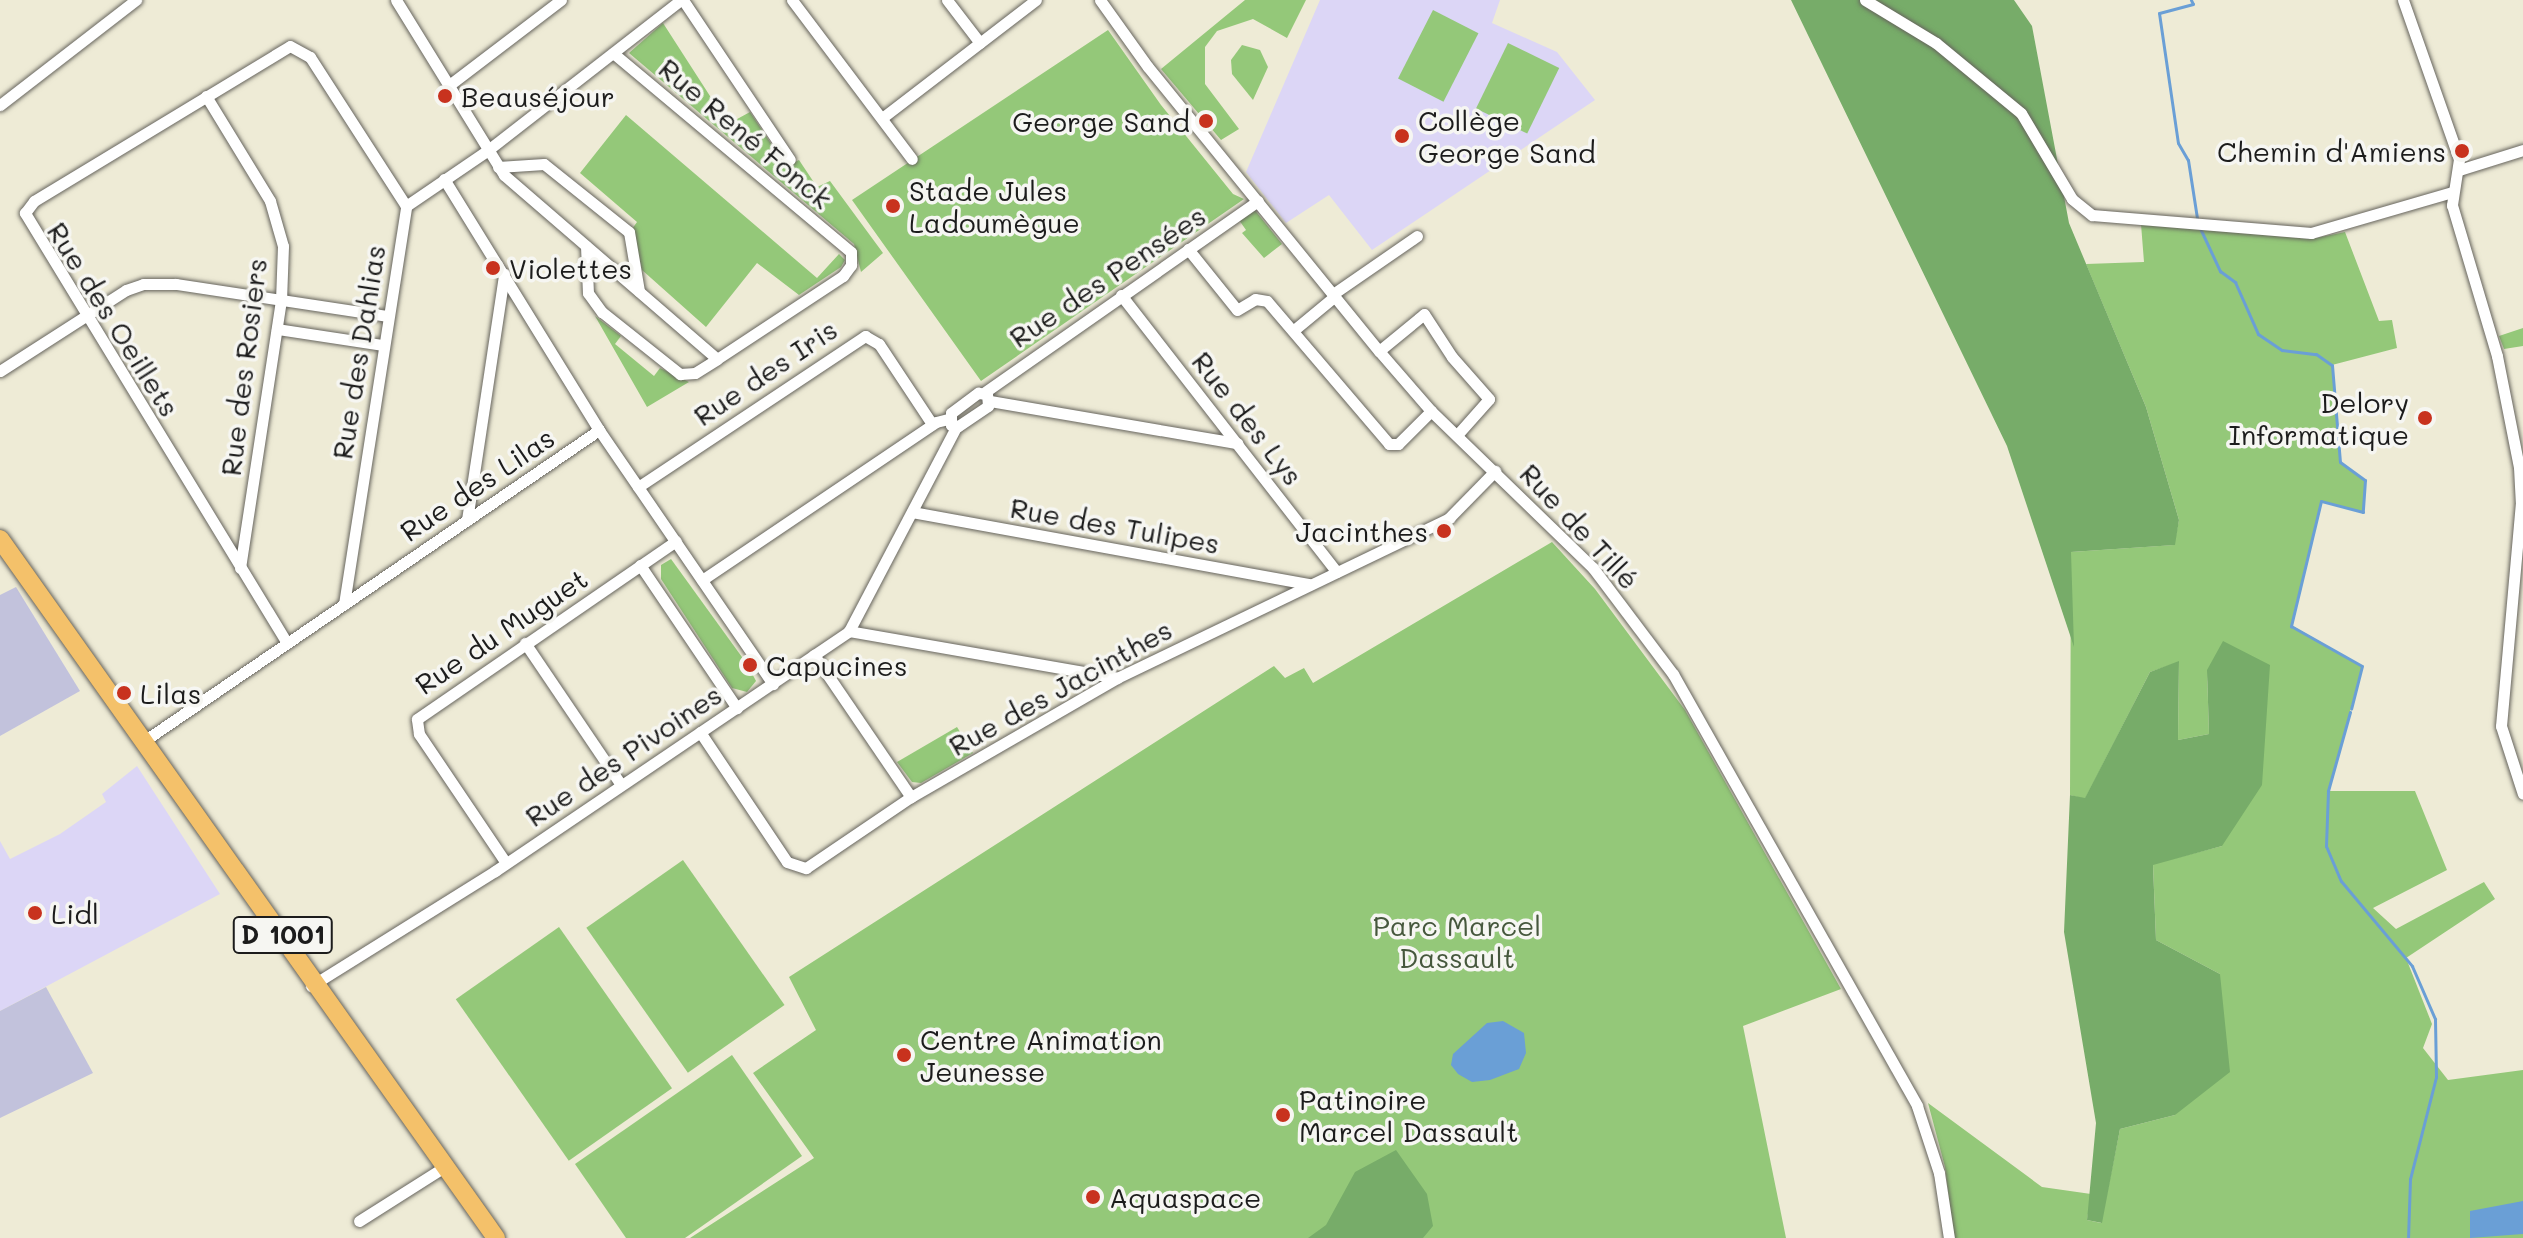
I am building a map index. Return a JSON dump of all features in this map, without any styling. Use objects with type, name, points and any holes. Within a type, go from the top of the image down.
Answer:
[{"type":"main road","name":"D 1001","points":[[0,539],[442,1169],[496,1238]]},
{"type":"main road","name":"D 1001","points":[[442,1169],[483,1238]]},
{"type":"street","points":[[0,105],[136,0]]},
{"type":"street","points":[[396,0],[498,167],[717,359],[695,373],[680,374],[602,312],[588,293],[586,246]]},
{"type":"street","points":[[406,206],[488,150],[682,0],[790,160]]},
{"type":"street","points":[[792,0],[912,159]]},
{"type":"street","points":[[947,0],[980,43]]},
{"type":"street","points":[[882,118],[1036,0]]},
{"type":"street","name":"Rue de Tillé","points":[[1100,0],[1379,351],[1431,411],[1601,577],[1678,682],[1890,1054],[1933,1148],[1949,1238]]},
{"type":"street","points":[[1865,0],[1945,49],[2021,113],[2072,199],[2092,215],[2311,233],[2452,192]]},
{"type":"street","points":[[2403,0],[2459,170],[2452,192],[2453,213],[2497,356],[2520,477],[2501,726],[2523,794]]},
{"type":"street","points":[[448,86],[558,1]]},
{"type":"street","name":"Rue des Oeillets","points":[[287,643],[27,225],[26,210],[279,50],[302,50],[406,206]]},
{"type":"street","name":"Rue René Fonck","points":[[613,53],[849,249],[852,260],[843,276],[717,359]]},
{"type":"street","name":"Rue des Rosiers","points":[[206,96],[274,210],[283,246],[281,300],[240,568]]},
{"type":"street","points":[[2459,170],[2523,150]]},
{"type":"street","points":[[498,167],[544,164],[629,232],[639,291]]},
{"type":"street","points":[[444,179],[599,430],[773,684]]},
{"type":"street","name":"Rue des Pensées","points":[[702,580],[932,424],[952,423],[1121,295],[1258,201]]},
{"type":"street","name":"Rue des Dahlias","points":[[344,604],[406,206]]},
{"type":"street","points":[[1294,330],[1334,295],[1417,236]]},
{"type":"street","points":[[1188,249],[1237,310],[1264,298],[1389,444],[1398,444],[1431,411]]},
{"type":"street","points":[[467,520],[504,274]]},
{"type":"street","points":[[0,371],[126,290],[151,283],[388,316]]},
{"type":"street","name":"Rue des Lys","points":[[1121,295],[1337,572]]},
{"type":"street","points":[[1379,351],[1424,314],[1452,357],[1489,399],[1457,435]]},
{"type":"street","points":[[277,329],[383,345]]},
{"type":"street","name":"Rue des Iris","points":[[638,487],[865,336],[876,340],[932,424]]},
{"type":"street","points":[[988,397],[1237,443]]},
{"type":"street","name":"Rue des Pivoines","points":[[312,985],[506,863],[849,631],[912,512],[952,423]]},
{"type":"street","name":"Rue des Lilas","points":[[141,742],[599,430]]},
{"type":"street","name":"Rue des Jacinthes","points":[[700,732],[794,868],[811,866],[911,797],[1117,678],[1449,518],[1495,471]]},
{"type":"street","name":"Rue des Tulipes","points":[[912,512],[1311,584]]},
{"type":"street","name":"Rue du Muguet","points":[[506,863],[416,723],[425,710],[676,541]]},
{"type":"street","points":[[640,565],[737,708]]},
{"type":"street","points":[[849,631],[1117,678]]},
{"type":"street","points":[[525,643],[621,785]]},
{"type":"street","points":[[814,655],[911,797]]},
{"type":"street","points":[[359,1221],[442,1169]]},
{"type":"shaded area","name":"Collège George Sand","points":[[1320,0],[1500,0],[1492,23],[1557,52],[1595,100],[1372,250],[1329,195],[1286,223],[1246,172]]},
{"type":"shaded area","points":[[16,587],[80,691],[0,736],[0,595]]},
{"type":"shaded area","points":[[137,766],[220,894],[0,1011],[0,841],[10,859],[60,834],[106,802],[102,794]]},
{"type":"shaded area","points":[[46,987],[93,1073],[0,1118],[0,1011]]},
{"type":"green space","points":[[1245,0],[1306,0],[1287,38],[1253,19],[1217,31],[1205,47],[1205,84],[1239,129],[1221,140],[1161,69]]},
{"type":"green space","points":[[1791,0],[2014,0],[2032,26],[2069,223],[2146,407],[2179,520],[2175,545],[2071,552],[2074,647],[2007,446]]},
{"type":"green space","points":[[1433,10],[1478,33],[1443,102],[1398,79]]},
{"type":"green space","points":[[663,23],[728,124],[750,112],[786,166],[799,160],[817,187],[830,181],[883,253],[861,272],[854,244],[629,53]]},
{"type":"green space","points":[[1108,30],[1161,105],[1233,194],[1244,199],[981,381],[852,200]]},
{"type":"green space","points":[[1508,43],[1559,68],[1527,134],[1476,109]]},
{"type":"green space","points":[[1242,45],[1260,50],[1268,67],[1253,100],[1232,74],[1231,60]]},
{"type":"green space","points":[[626,115],[817,278],[839,254],[845,260],[841,267],[799,295],[757,263],[706,327],[642,270],[632,229],[637,222],[580,173]]},
{"type":"green space","points":[[1254,209],[1282,244],[1264,258],[1242,233],[1246,230],[1239,220]]},
{"type":"green space","points":[[2141,224],[2311,239],[2345,232],[2379,321],[2392,320],[2397,348],[2332,365],[2340,462],[2365,480],[2363,512],[2321,501],[2291,625],[2362,666],[2329,791],[2415,791],[2447,870],[2373,908],[2396,929],[2484,882],[2495,899],[2406,958],[2432,1024],[2423,1048],[2448,1080],[2523,1070],[2523,1238],[1954,1238],[1945,1167],[1928,1103],[2042,1187],[2091,1194],[2087,1220],[2101,1223],[2120,1129],[2175,1115],[2220,974],[2156,940],[2153,864],[2222,846],[2207,670],[2209,734],[2178,740],[2179,662],[2150,672],[2085,799],[2070,795],[2071,552],[2174,545],[2179,520],[2146,407],[2086,264],[2144,262]]},
{"type":"green space","points":[[595,316],[621,336],[615,344],[654,376],[660,368],[689,382],[647,407]]},
{"type":"green space","points":[[2523,328],[2523,346],[2504,349],[2499,336]]},
{"type":"green space","name":"Parc Marcel Dassault","points":[[1552,542],[1595,589],[1685,710],[1841,989],[1743,1026],[1786,1238],[690,1238],[814,1158],[753,1073],[816,1030],[789,977],[1274,666],[1285,678],[1304,668],[1313,683]]},
{"type":"green space","points":[[671,559],[747,664],[756,681],[747,692],[732,688],[661,579],[661,565]]},
{"type":"green space","points":[[2223,641],[2270,665],[2262,785],[2222,846],[2153,865],[2156,940],[2220,974],[2230,1072],[2175,1115],[2120,1129],[2102,1223],[2087,1220],[2096,1123],[2064,932],[2070,795],[2085,798],[2150,672],[2179,661],[2178,740],[2209,734],[2207,670]]},
{"type":"green space","points":[[957,727],[973,753],[921,783],[912,782],[897,762]]},
{"type":"green space","points":[[683,860],[785,1005],[688,1073],[586,928]]},
{"type":"green space","points":[[559,927],[672,1088],[569,1161],[456,999]]},
{"type":"green space","points":[[732,1055],[802,1156],[685,1238],[626,1238],[575,1164]]},
{"type":"green space","points":[[1396,1150],[1427,1194],[1433,1226],[1423,1238],[1308,1238],[1326,1225],[1355,1172]]},
{"type":"water","points":[[1503,1021],[1524,1033],[1526,1053],[1519,1069],[1490,1080],[1472,1082],[1458,1074],[1451,1065],[1453,1054],[1487,1023]]},
{"type":"water","points":[[2523,1201],[2523,1234],[2470,1238],[2470,1211]]},
{"type":"waterway","points":[[2191,0],[2193,4],[2159,13],[2178,143],[2188,160],[2197,218]]},
{"type":"waterway","points":[[2199,226],[2220,271],[2235,282],[2258,334],[2282,350],[2316,354],[2332,365],[2340,462],[2365,480],[2363,512],[2321,501],[2291,626],[2362,666],[2351,709]]},
{"type":"waterway","points":[[2350,712],[2328,791],[2326,846],[2341,881],[2412,966],[2435,1019],[2436,1077],[2410,1179],[2408,1238]]},
{"type":"place","name":"Beauséjour","points":[[445,96]]},
{"type":"place","name":"George Sand","points":[[1206,121]]},
{"type":"place","name":"Collège George Sand","points":[[1402,136]]},
{"type":"place","name":"Chemin d'Amiens","points":[[2462,151]]},
{"type":"place","name":"Stade Jules Ladoumègue","points":[[893,206]]},
{"type":"place","name":"Violettes","points":[[493,268]]},
{"type":"place","name":"Delory Informatique","points":[[2425,418]]},
{"type":"place","name":"Jacinthes","points":[[1444,531]]},
{"type":"place","name":"Capucines","points":[[750,665]]},
{"type":"place","name":"Lilas","points":[[124,693]]},
{"type":"place","name":"Lidl","points":[[35,913]]},
{"type":"place","name":"Centre Animation Jeunesse","points":[[904,1055]]},
{"type":"place","name":"Patinoire Marcel Dassault","points":[[1283,1115]]},
{"type":"place","name":"Aquaspace","points":[[1093,1197]]}]
